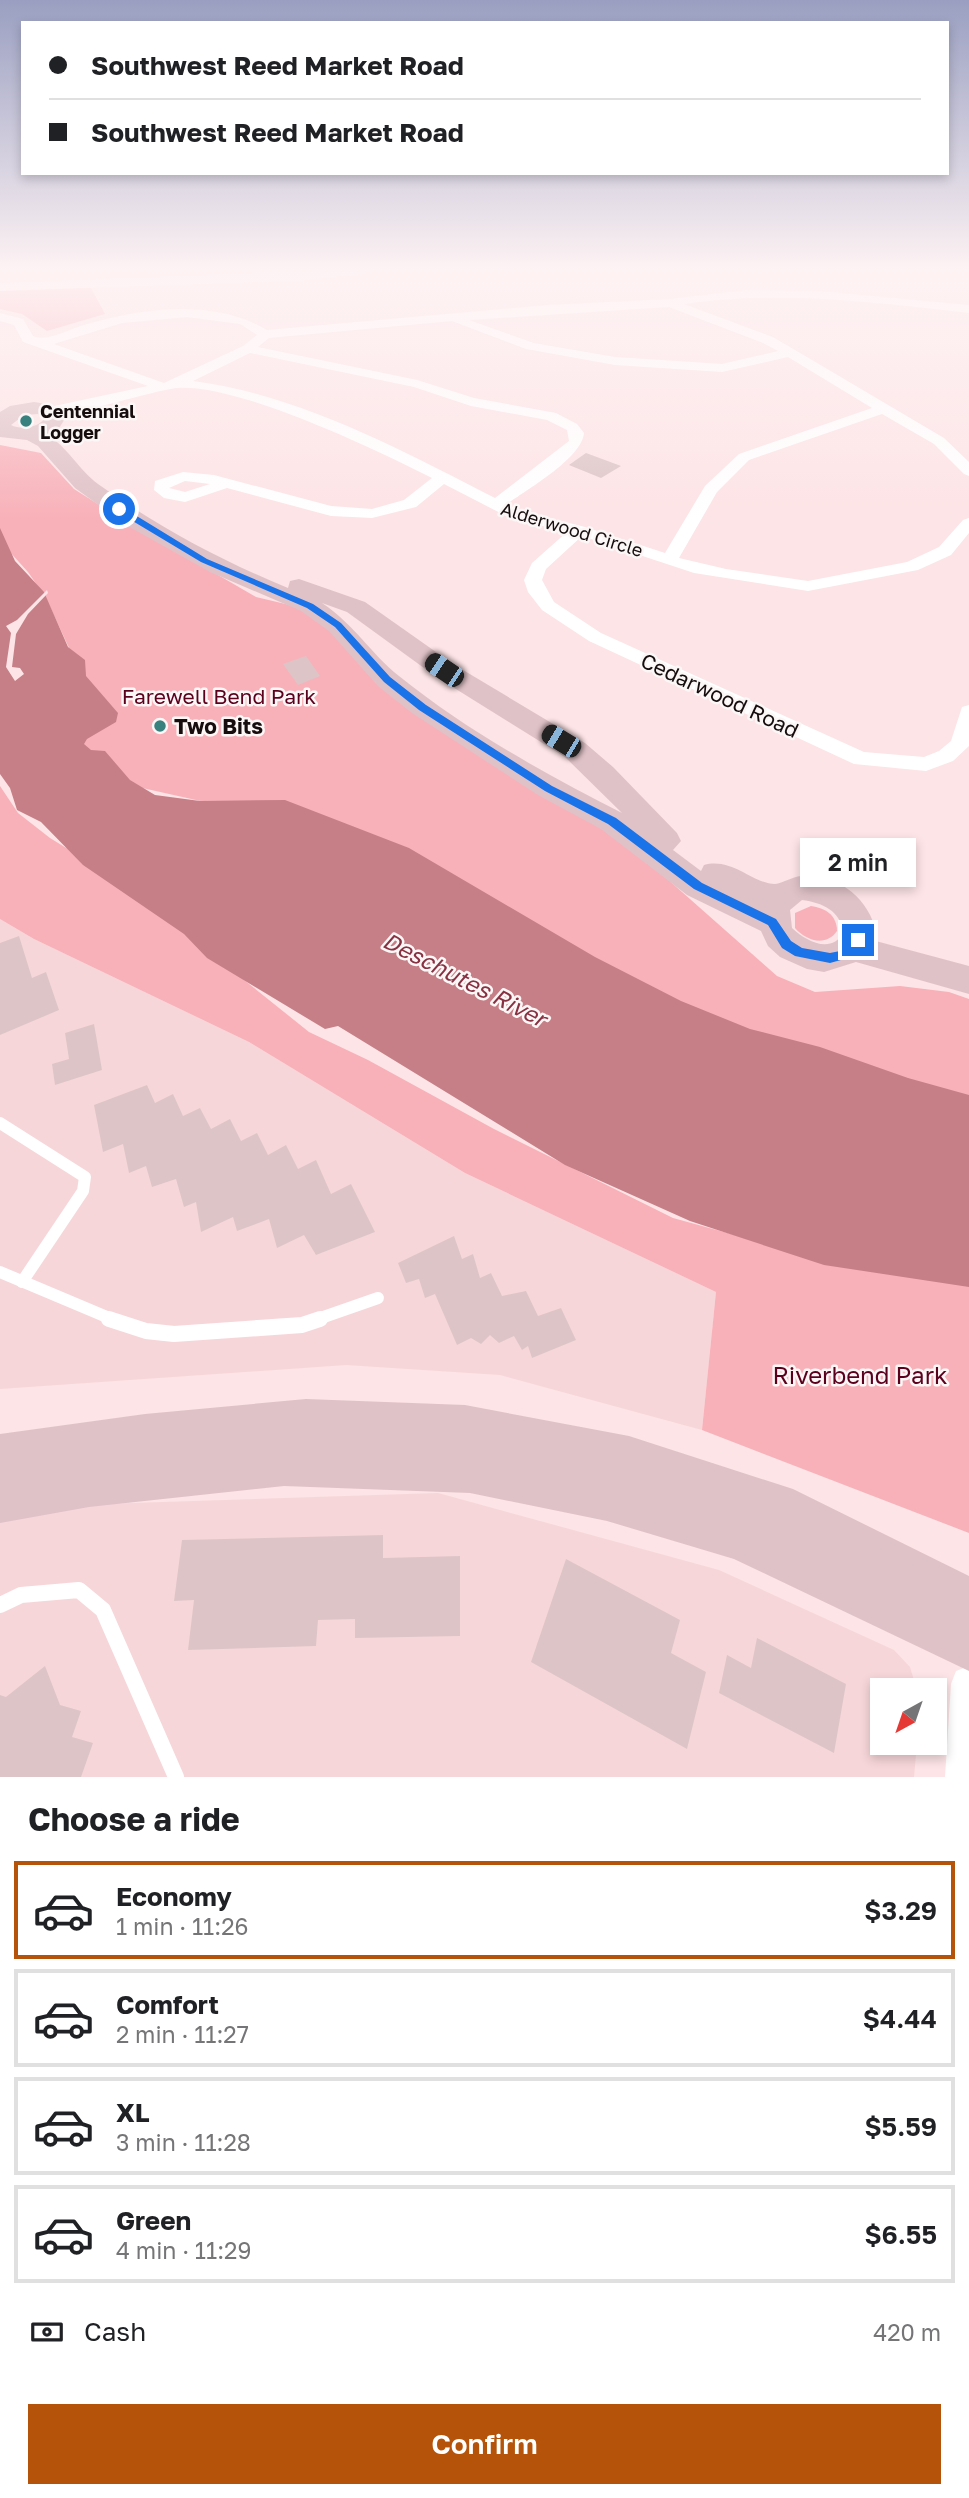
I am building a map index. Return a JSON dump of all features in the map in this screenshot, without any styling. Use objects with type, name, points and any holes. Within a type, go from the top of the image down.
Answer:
[{"type":"main road","points":[[21,419],[83,483],[134,520],[218,567],[310,606],[338,625],[387,680],[422,708],[548,788],[612,821],[698,886],[776,910]]},
{"type":"main road","points":[[21,419],[107,485],[251,569],[356,607],[444,670],[575,750],[680,853],[776,910],[786,944],[800,953],[830,958],[843,955],[856,935],[854,911],[831,893],[802,888],[776,910]]},
{"type":"main road","points":[[856,935],[896,941],[969,964]]},
{"type":"main road","points":[[856,935],[969,979]]},
{"type":"main road","points":[[0,1457],[145,1436],[306,1421],[465,1427],[629,1459],[793,1512],[969,1602]]},
{"type":"main road","points":[[0,1500],[89,1484],[284,1463],[470,1470],[607,1498],[740,1537],[969,1646]]},
{"type":"street","points":[[69,353],[171,386]]},
{"type":"street","name":"Alderwood Circle","points":[[171,386],[240,353]]},
{"type":"street","points":[[267,353],[417,384],[471,402],[551,416],[572,427],[576,433],[576,442],[566,453],[495,506]]},
{"type":"street","points":[[570,353],[615,361],[722,368],[789,353],[939,441],[969,471]]},
{"type":"street","name":"Alderwood Circle","points":[[21,419],[171,386],[205,386],[252,397],[391,451],[516,515],[579,530],[715,572],[808,586],[912,566],[945,551],[969,523]]},
{"type":"street","points":[[670,559],[713,484],[730,465],[744,457],[882,409]]},
{"type":"street","points":[[223,484],[298,504],[372,514],[410,505],[424,497],[443,477]]},
{"type":"street","name":"Cedarwood Road","points":[[579,530],[538,567],[533,580],[537,592],[548,606],[569,623],[607,643],[861,759],[926,764],[946,756],[960,744],[966,732],[969,712]]},
{"type":"street","points":[[964,1777],[969,1684]]},
{"type":"lane","points":[[0,1123],[85,1177],[83,1191],[22,1282]]},
{"type":"lane","points":[[0,1272],[93,1312],[146,1331],[174,1334],[302,1325],[378,1298]]},
{"type":"lane","points":[[0,1605],[21,1595],[79,1590],[103,1610],[176,1777]]},
{"type":"shaded area","points":[[0,919],[34,939],[249,1042],[465,1173],[716,1292],[702,1430],[500,1375],[346,1365],[0,1389]]},
{"type":"shaded area","points":[[438,1493],[719,1570],[894,1650],[910,1667],[913,1678],[870,1678],[870,1755],[916,1755],[914,1777],[0,1777],[0,1518],[101,1504]]},
{"type":"green space","name":"Farewell Bend Park","points":[[0,445],[41,453],[74,489],[123,520],[256,597],[298,607],[590,816],[656,869],[777,976],[815,992],[900,986],[949,992],[969,999],[969,1116],[802,1063],[254,813],[129,785],[83,744],[84,660],[70,650],[46,598],[28,572],[0,541]]},
{"type":"green space","name":"Riverbend Park","points":[[0,786],[18,813],[50,838],[123,883],[309,1032],[368,1060],[494,1129],[673,1218],[768,1244],[969,1273],[969,1533],[702,1430],[716,1292],[465,1173],[249,1042],[34,939],[0,919]]},
{"type":"green space","points":[[811,906],[821,908],[835,921],[837,931],[822,941],[810,939],[795,928],[795,913]]},
{"type":"water","name":"Deschutes River","points":[[0,528],[15,561],[44,592],[68,647],[85,660],[86,676],[118,713],[116,722],[87,739],[84,744],[91,750],[105,751],[130,780],[155,795],[200,801],[285,800],[409,848],[595,957],[681,1001],[750,1029],[820,1047],[908,1078],[969,1095],[969,1287],[824,1265],[690,1221],[565,1165],[338,1026],[325,1029],[207,958],[184,934],[83,865],[41,822],[17,810],[10,788],[0,774]]},
{"type":"pier","points":[[47,590],[48,593],[28,614],[16,634],[12,667],[20,668],[24,674],[15,681],[6,667],[11,633],[6,626],[17,620]]},
{"type":"building","points":[[586,453],[621,466],[601,478],[569,465]]},
{"type":"building","points":[[306,656],[320,676],[298,685],[283,664]]},
{"type":"building","points":[[19,936],[32,978],[46,972],[59,1010],[0,1035],[0,943]]},
{"type":"building","points":[[94,1024],[102,1070],[55,1085],[52,1064],[69,1059],[65,1033]]},
{"type":"building","points":[[147,1085],[155,1103],[173,1094],[183,1116],[200,1108],[211,1129],[230,1119],[241,1141],[257,1133],[268,1155],[286,1145],[298,1169],[316,1160],[331,1194],[351,1184],[375,1232],[316,1255],[304,1235],[277,1248],[269,1219],[237,1231],[233,1217],[201,1232],[196,1202],[184,1207],[176,1179],[152,1187],[146,1166],[129,1173],[123,1144],[103,1152],[94,1105]]},
{"type":"building","points":[[454,1236],[462,1259],[473,1254],[480,1278],[491,1273],[502,1296],[526,1291],[538,1316],[561,1308],[576,1340],[532,1358],[528,1346],[522,1350],[514,1336],[499,1343],[490,1335],[481,1344],[471,1338],[457,1345],[435,1294],[425,1298],[419,1279],[406,1283],[398,1263]]},
{"type":"building","points":[[383,1535],[383,1558],[460,1556],[460,1636],[355,1638],[355,1619],[318,1620],[316,1646],[188,1650],[194,1600],[174,1601],[182,1540]]},
{"type":"building","points":[[566,1559],[680,1620],[671,1653],[706,1672],[687,1749],[531,1662]]},
{"type":"building","points":[[757,1638],[846,1684],[834,1753],[719,1693],[727,1655],[751,1668]]},
{"type":"building","points":[[45,1666],[60,1705],[81,1711],[72,1737],[93,1743],[81,1777],[0,1777],[0,1695],[6,1697]]},
{"type":"place","name":"Centennial Logger","points":[[26,421]]},
{"type":"place","name":"Two Bits","points":[[160,726]]},
{"type":"route","points":[[119,509],[163,538],[204,560],[310,606],[338,625],[387,680],[422,708],[548,788],[612,821],[698,886],[772,922],[777,934],[786,944],[800,953],[830,958],[843,955],[858,940]]}]
